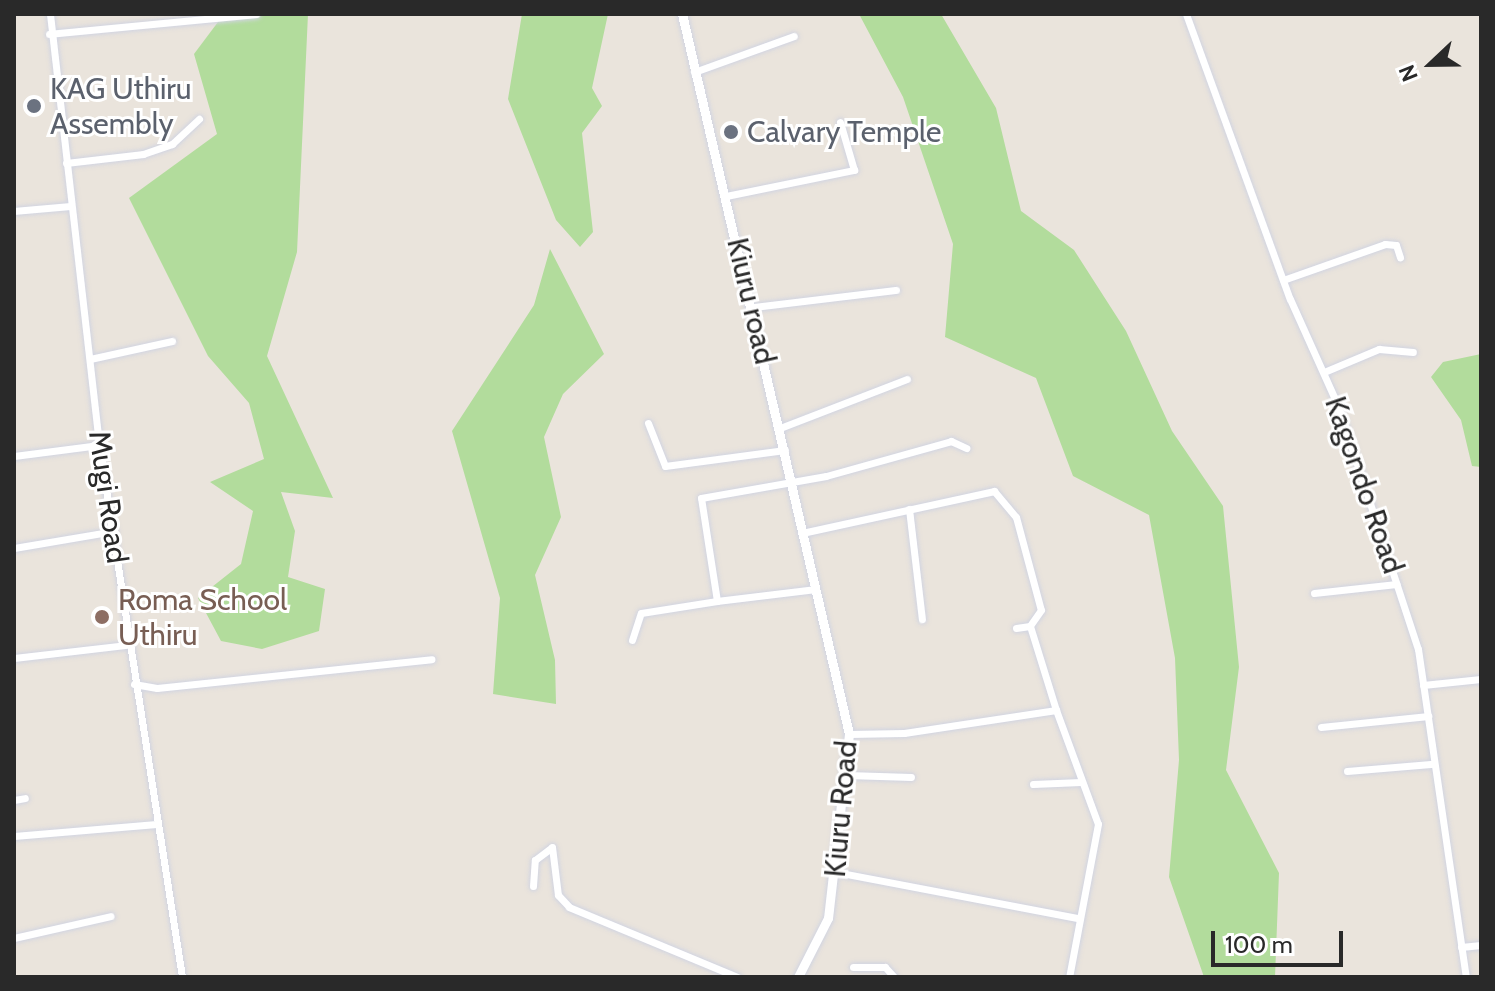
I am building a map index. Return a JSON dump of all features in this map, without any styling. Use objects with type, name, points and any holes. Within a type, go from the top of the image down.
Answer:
[{"type":"street","name":"Mugi Road","points":[[50,14],[49,34],[99,445],[114,531],[127,645],[182,977]]},
{"type":"street","points":[[49,34],[256,14]]},
{"type":"street","name":"Kiuru road","points":[[682,14],[753,307],[816,589]]},
{"type":"street","name":"Kagondo Road","points":[[1186,14],[1283,280],[1324,372],[1397,584],[1423,685],[1431,764],[1466,977]]},
{"type":"street","points":[[694,72],[794,36]]},
{"type":"street","points":[[66,163],[143,154],[172,144],[199,119]]},
{"type":"street","points":[[726,196],[854,170],[840,122]]},
{"type":"street","points":[[14,211],[70,206]]},
{"type":"street","points":[[1283,280],[1385,244],[1396,245],[1400,257]]},
{"type":"street","points":[[753,307],[896,290]]},
{"type":"street","points":[[90,359],[172,341]]},
{"type":"street","points":[[1324,372],[1379,349],[1413,352]]},
{"type":"street","points":[[780,428],[907,379]]},
{"type":"street","points":[[648,423],[665,466],[785,450]]},
{"type":"street","points":[[717,601],[701,498],[791,482],[951,441],[966,448]]},
{"type":"street","points":[[14,456],[99,445]]},
{"type":"street","points":[[802,533],[982,491],[1002,494],[1016,517],[1041,610],[1030,626],[1016,628]]},
{"type":"street","points":[[909,509],[922,619]]},
{"type":"street","points":[[14,548],[114,531]]},
{"type":"street","points":[[1314,593],[1397,584]]},
{"type":"street","points":[[632,640],[641,613],[816,589]]},
{"type":"street","name":"Kiuru Road","points":[[798,977],[824,935],[836,872],[849,734],[816,589]]},
{"type":"street","points":[[1030,626],[1053,710],[1098,824],[1069,977]]},
{"type":"street","points":[[14,658],[127,645]]},
{"type":"street","points":[[134,684],[157,688],[431,659]]},
{"type":"street","points":[[1423,685],[1481,679]]},
{"type":"street","points":[[849,734],[1053,710]]},
{"type":"street","points":[[1321,727],[1428,716]]},
{"type":"street","points":[[1347,771],[1431,764]]},
{"type":"street","points":[[847,775],[911,777]]},
{"type":"street","points":[[1033,784],[1081,782]]},
{"type":"street","points":[[14,800],[25,798]]},
{"type":"street","points":[[14,836],[156,824]]},
{"type":"street","points":[[533,886],[535,860],[552,847],[558,895],[569,907],[737,977]]},
{"type":"street","points":[[836,872],[1078,918]]},
{"type":"street","points":[[14,938],[111,916]]},
{"type":"street","points":[[1461,947],[1481,945]]},
{"type":"street","points":[[853,967],[885,967],[894,977]]},
{"type":"green space","points":[[224,14],[308,14],[297,252],[267,356],[333,498],[281,492],[295,531],[288,577],[325,589],[319,631],[262,649],[221,641],[198,598],[241,564],[253,511],[210,482],[264,459],[249,403],[208,356],[129,198],[217,134],[194,54]]},
{"type":"green space","points":[[522,14],[608,14],[592,88],[602,106],[582,133],[593,232],[580,247],[556,220],[508,99]]},
{"type":"green space","points":[[859,14],[941,14],[996,108],[1021,211],[1074,250],[1126,331],[1172,431],[1223,506],[1239,667],[1226,770],[1279,873],[1275,977],[1204,977],[1169,877],[1179,760],[1175,658],[1149,515],[1073,476],[1036,378],[945,337],[953,244],[903,97]]},
{"type":"green space","points":[[550,249],[604,354],[563,394],[544,437],[561,517],[535,575],[555,660],[556,704],[493,694],[500,598],[452,431],[534,305]]},
{"type":"green space","points":[[1481,354],[1481,467],[1472,466],[1461,420],[1431,377],[1443,362]]},
{"type":"place","name":"KAG Uthiru Assembly","points":[[34,106]]},
{"type":"place","name":"Calvary Temple","points":[[731,132]]},
{"type":"place","name":"Roma School Uthiru","points":[[102,617]]}]
